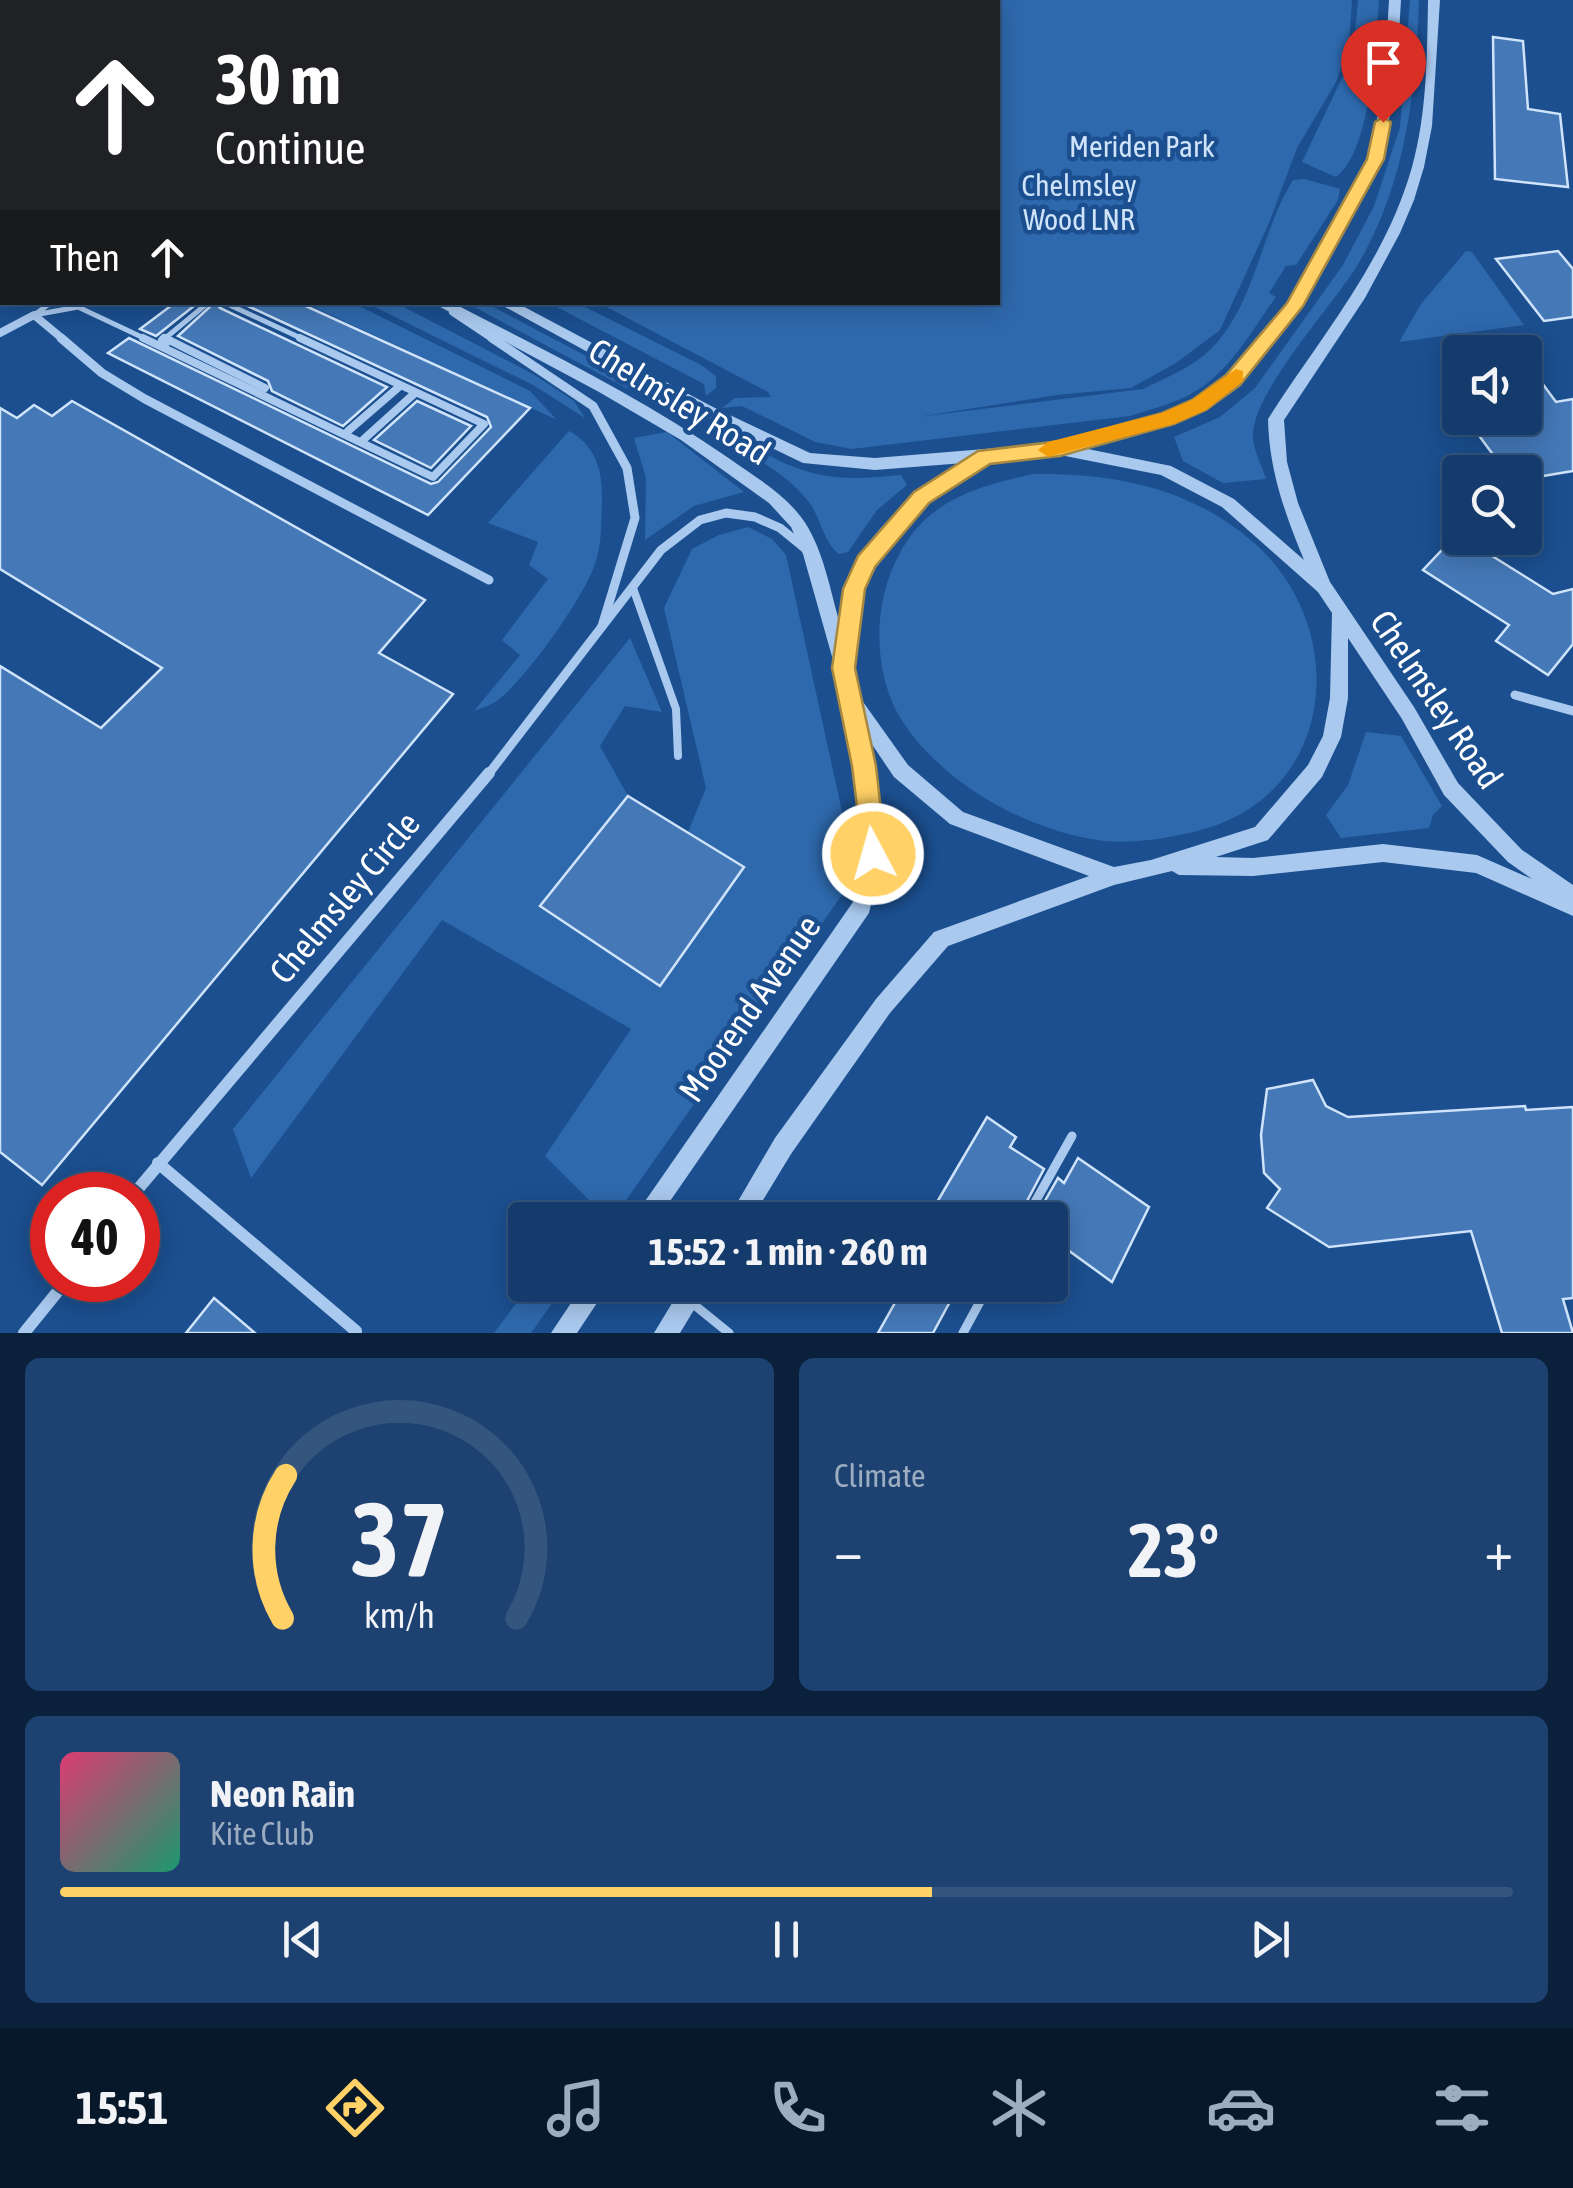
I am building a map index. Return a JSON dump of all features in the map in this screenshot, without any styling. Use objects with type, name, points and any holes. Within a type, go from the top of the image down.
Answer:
[{"type":"street","points":[[1060,448],[1167,419],[1199,405],[1233,380],[1294,306],[1376,159],[1390,84],[1395,0]]},
{"type":"street","points":[[1324,587],[1283,488],[1274,446],[1276,420],[1375,269],[1418,169],[1432,90],[1434,0]]},
{"type":"street","name":"Chelmsley Circle","points":[[442,305],[593,406],[628,468],[635,518],[598,636]]},
{"type":"street","name":"Chelmsley Road","points":[[444,305],[604,388],[726,461],[775,500],[796,523],[811,554],[853,702]]},
{"type":"street","name":"Chelmsley Road","points":[[510,305],[722,419],[808,459],[874,464],[1060,448]]},
{"type":"street","points":[[0,332],[34,315],[102,373],[489,580]]},
{"type":"street","points":[[1060,448],[1165,470],[1228,503],[1324,587]]},
{"type":"street","points":[[843,668],[854,589],[866,562],[921,497],[986,456]]},
{"type":"street","name":"Chelmsley Circle","points":[[152,1172],[508,751],[661,550],[700,520],[726,513],[754,517],[780,528],[811,554]]},
{"type":"street","name":"Chelmsley Road","points":[[1324,587],[1408,713],[1451,789],[1515,856],[1573,896]]},
{"type":"street","points":[[749,1202],[883,1006],[941,939],[1114,876],[1160,866],[1261,834],[1315,771],[1332,737],[1338,698],[1340,613]]},
{"type":"street","points":[[1515,695],[1573,711]]},
{"type":"street","points":[[853,702],[901,771],[958,818],[1114,876]]},
{"type":"street","name":"Moorend Avenue","points":[[656,1202],[862,906],[873,854],[853,702]]},
{"type":"street","points":[[1160,866],[1253,868],[1383,853],[1476,864],[1573,907]]},
{"type":"street","points":[[158,1164],[356,1331]]},
{"type":"street","points":[[24,1333],[49,1302]]},
{"type":"street","points":[[562,1333],[585,1302]]},
{"type":"street","points":[[666,1333],[686,1302]]},
{"type":"lane","points":[[34,315],[48,305]]},
{"type":"lane","points":[[208,305],[166,339],[432,471],[483,420],[235,305]]},
{"type":"lane","points":[[235,305],[483,422],[432,474],[367,439]]},
{"type":"lane","points":[[34,315],[78,307],[175,350],[433,477],[484,424],[416,392]]},
{"type":"lane","points":[[350,431],[402,386]]},
{"type":"lane","points":[[367,439],[416,392]]},
{"type":"lane","points":[[633,588],[676,709],[678,756]]},
{"type":"lane","points":[[1036,1202],[1072,1136]]},
{"type":"lane","points":[[702,1302],[730,1333]]},
{"type":"lane","points":[[963,1333],[980,1302]]},
{"type":"green space","name":"Meriden Park","points":[[1000,0],[1352,0],[1349,46],[1336,82],[1297,148],[1269,223],[1220,330],[1176,363],[1131,388],[1057,395],[917,417],[1143,389],[1178,372],[1211,349],[1238,311],[1293,180],[1305,179],[1340,189],[1338,200],[1296,265],[1286,266],[1269,293],[1276,297],[1244,344],[1205,385],[1169,404],[1130,416],[852,449],[815,442],[742,406],[722,408],[735,398],[771,397],[603,305],[1000,305]]},
{"type":"green space","points":[[1358,0],[1379,0],[1370,95],[1357,145],[1336,177],[1302,162],[1353,55]]},
{"type":"green space","points":[[1410,0],[1419,0],[1410,111],[1399,165],[1381,218],[1357,266],[1280,373],[1256,417],[1253,440],[1266,479],[1223,483],[1183,461],[1174,437],[1220,417],[1255,388],[1343,265],[1374,206],[1400,127]]},
{"type":"green space","points":[[1466,251],[1472,252],[1524,325],[1399,342],[1421,304]]},
{"type":"green space","points":[[309,305],[357,305],[530,391],[557,420]]},
{"type":"green space","points":[[371,305],[400,305],[533,374],[574,401],[585,418],[533,385]]},
{"type":"green space","points":[[471,305],[490,305],[692,412],[684,419]]},
{"type":"green space","points":[[553,305],[581,305],[701,365],[716,376],[716,388],[706,396],[704,384]]},
{"type":"green space","points":[[711,424],[768,455],[813,473],[846,478],[901,475],[907,485],[877,510],[848,552],[839,554],[798,490],[774,470],[706,429]]},
{"type":"green space","points":[[569,431],[592,452],[599,471],[601,526],[595,564],[579,597],[536,659],[507,692],[474,711],[520,655],[502,640],[548,579],[529,565],[538,542],[488,523]]},
{"type":"green space","points":[[667,432],[744,492],[694,506],[645,540],[646,478],[634,438]]},
{"type":"green space","points":[[1033,474],[1092,476],[1176,496],[1228,523],[1252,541],[1284,576],[1305,617],[1315,660],[1315,704],[1303,745],[1281,781],[1247,810],[1201,830],[1165,838],[1116,842],[1075,836],[1018,816],[963,784],[918,743],[901,719],[889,693],[879,635],[889,576],[902,549],[919,526],[952,500]]},
{"type":"green space","points":[[748,527],[772,539],[786,555],[846,830],[848,866],[842,895],[625,1202],[591,1202],[545,1156],[631,1029],[442,920],[251,1178],[233,1129],[630,638],[662,712],[625,706],[600,746],[628,796],[541,906],[661,985],[744,867],[688,832],[706,788],[664,608],[692,549],[719,535]]},
{"type":"green space","points":[[1366,732],[1401,736],[1442,806],[1433,815],[1429,828],[1341,838],[1326,815],[1348,785]]},
{"type":"green space","points":[[517,1302],[553,1302],[531,1333],[494,1333]]},
{"type":"building","points":[[1493,37],[1523,41],[1528,109],[1560,114],[1568,187],[1495,179]]},
{"type":"building","points":[[1558,251],[1573,269],[1573,317],[1544,321],[1496,259]]},
{"type":"building","points":[[172,305],[195,305],[156,336],[140,329]]},
{"type":"building","points":[[212,305],[218,305],[387,387],[343,426],[272,391],[268,381],[178,336]]},
{"type":"building","points":[[245,305],[304,305],[530,408],[428,515],[108,353],[129,338],[431,484],[438,482],[491,427],[487,417]]},
{"type":"building","points":[[1542,383],[1556,402],[1573,399],[1573,471],[1542,476],[1542,455],[1493,455],[1479,435],[1542,435]]},
{"type":"building","points":[[72,401],[425,600],[379,653],[453,694],[53,1172],[30,1172],[30,1176],[0,1152],[0,666],[101,728],[162,668],[0,569],[0,408],[17,418],[34,405],[52,416]]},
{"type":"building","points":[[417,401],[471,426],[431,468],[374,440]]},
{"type":"building","points":[[1442,550],[1442,555],[1491,555],[1553,594],[1573,589],[1573,644],[1548,675],[1496,641],[1509,625],[1423,570]]},
{"type":"building","points":[[628,796],[744,867],[660,986],[540,906]]},
{"type":"building","points":[[1313,1080],[1326,1106],[1348,1117],[1525,1106],[1526,1110],[1573,1107],[1573,1298],[1563,1299],[1573,1333],[1502,1333],[1471,1231],[1329,1247],[1267,1208],[1280,1189],[1264,1173],[1261,1135],[1267,1089]]},
{"type":"building","points":[[987,1117],[1016,1137],[1010,1147],[1044,1169],[1027,1202],[937,1202]]},
{"type":"building","points":[[1078,1158],[1149,1207],[1112,1282],[1068,1250],[1068,1202],[1044,1202],[1058,1178],[1064,1183]]},
{"type":"building","points":[[214,1298],[255,1333],[186,1333]]},
{"type":"building","points":[[895,1302],[950,1302],[933,1333],[878,1333]]},
{"type":"slow traffic","points":[[1048,450],[1167,419],[1199,405],[1236,376]]},
{"type":"route","points":[[873,854],[864,766],[843,668],[854,589],[866,562],[921,497],[986,456],[1060,448],[1167,419],[1199,405],[1233,380],[1294,306],[1376,159],[1383,122]]},
{"type":"park label","name":"Chelmsley Wood LNR","points":[[1079,202]]}]
